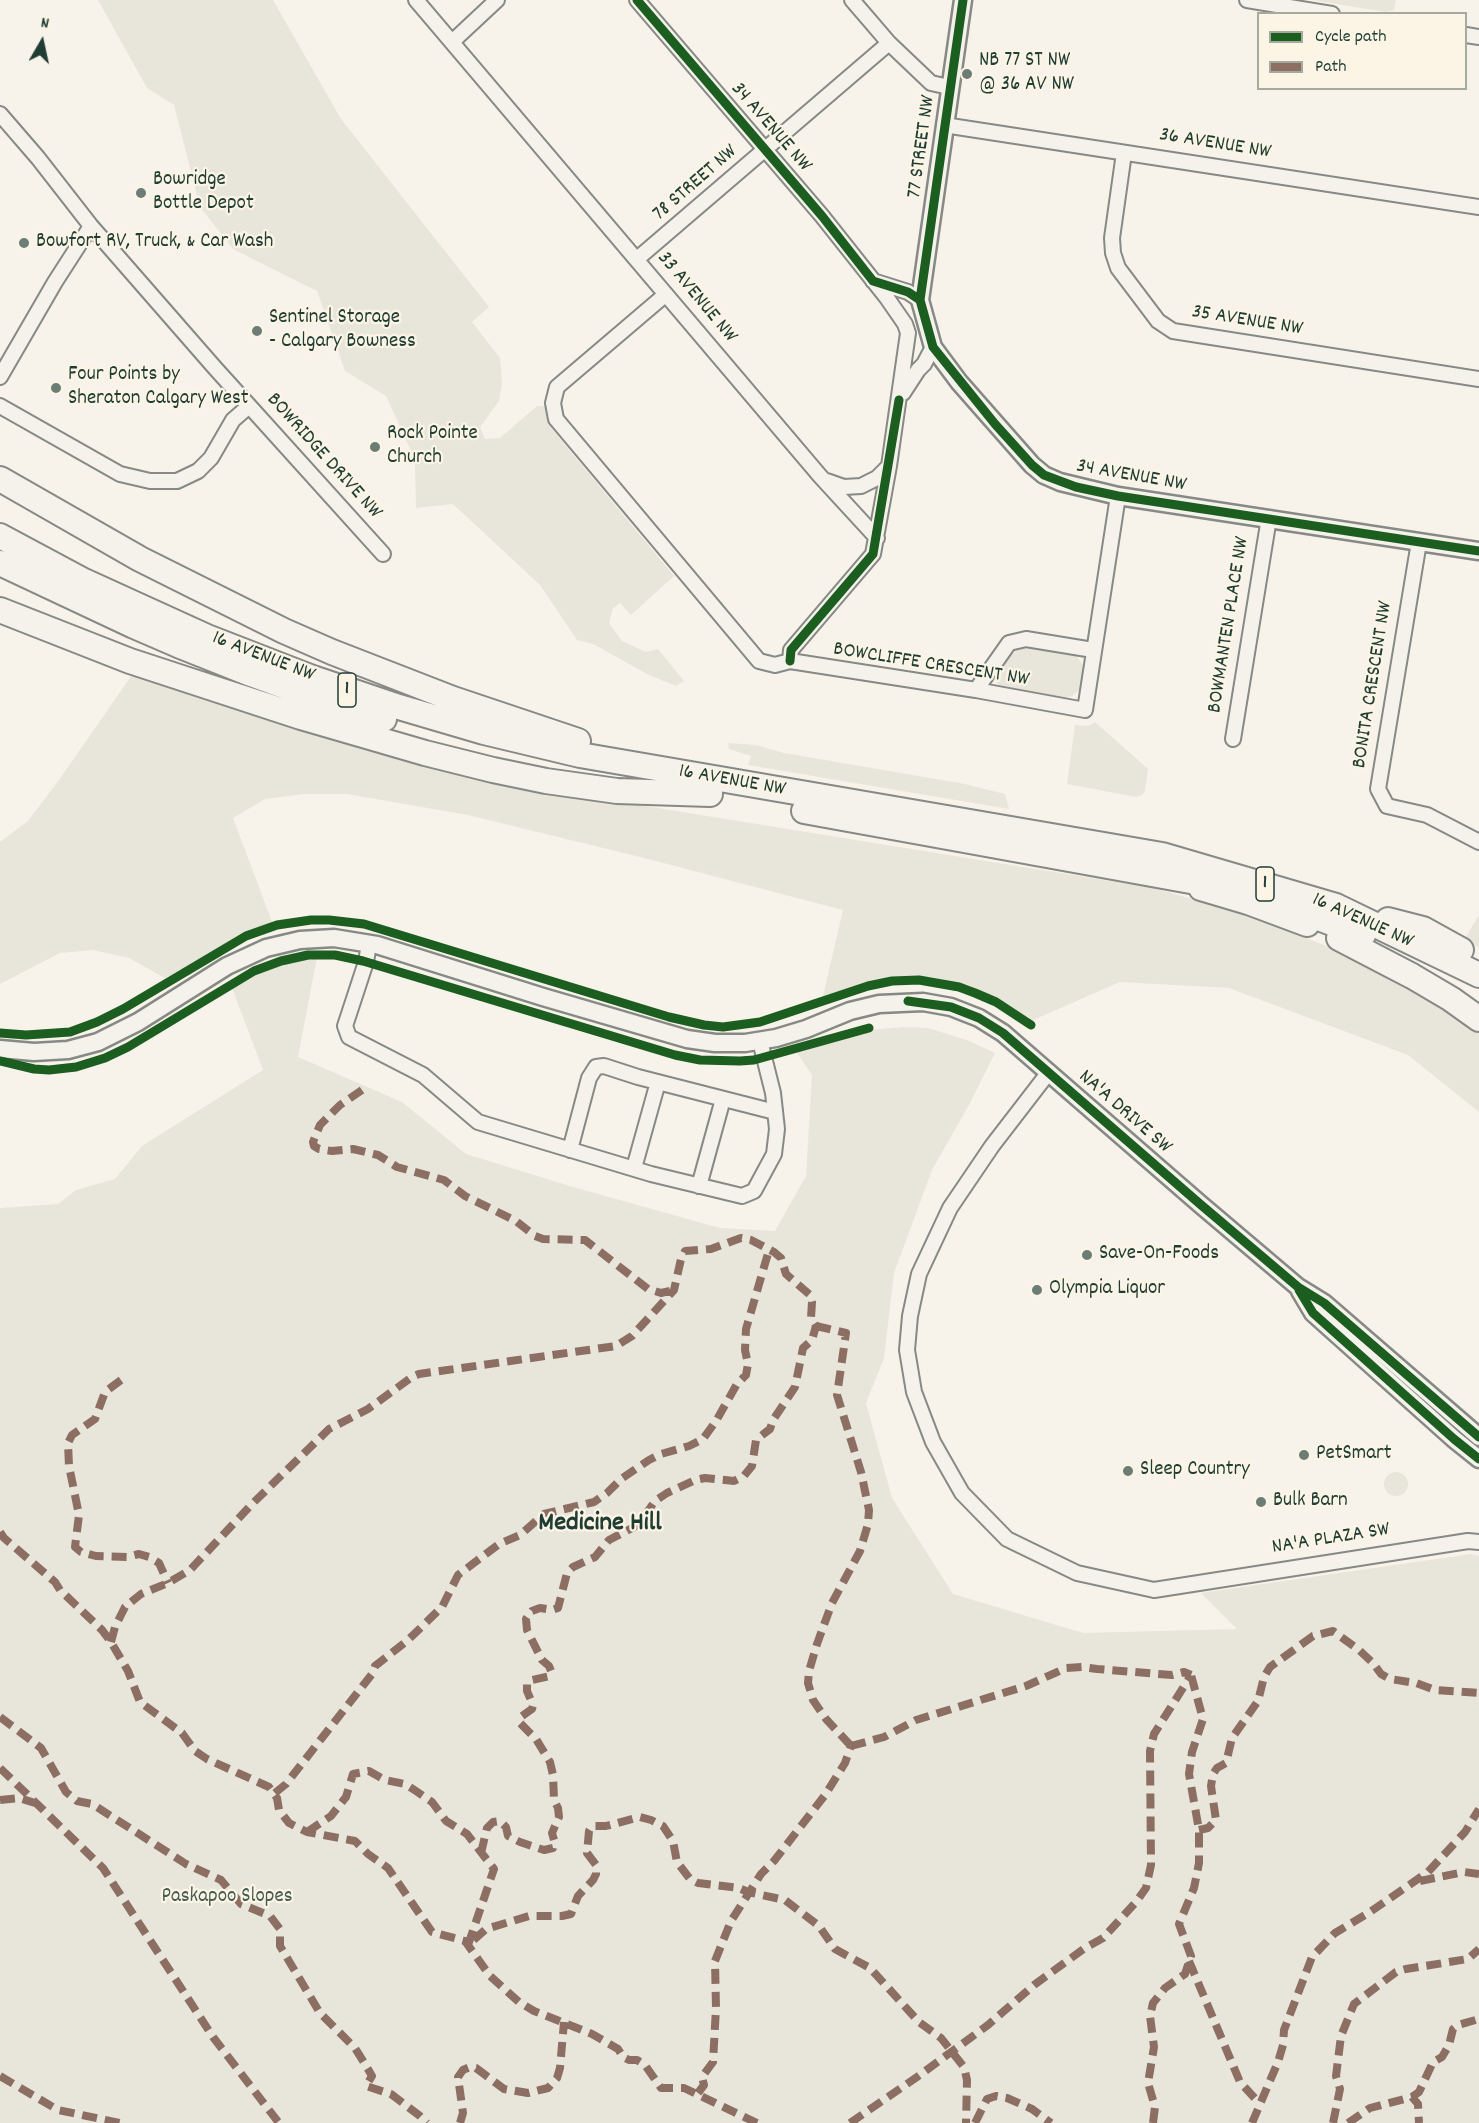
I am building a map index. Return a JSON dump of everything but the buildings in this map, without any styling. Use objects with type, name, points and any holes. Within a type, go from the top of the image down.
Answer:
[{"type":"highway","points":[[0,479],[69,520],[193,587],[332,652],[453,699],[713,787]]},
{"type":"highway","name":"16 AVENUE NW","points":[[0,536],[76,576],[207,637],[332,685],[446,721],[713,787],[1218,886],[1290,908],[1392,948],[1479,992]]},
{"type":"highway","name":"16 AVENUE NW","points":[[0,563],[134,626],[251,674],[328,702],[460,742],[570,768],[713,787],[1162,855],[1336,906],[1479,975]]},
{"type":"highway","points":[[0,610],[130,661],[301,717],[425,753],[503,772],[605,789],[713,787]]},
{"type":"highway","points":[[1109,865],[1217,892],[1312,926],[1393,965],[1451,999],[1479,1019]]},
{"type":"highway","points":[[1336,906],[1423,929],[1479,960]]},
{"type":"street","name":"33 AVENUE NW","points":[[416,0],[820,477],[877,538]]},
{"type":"street","points":[[452,42],[497,0]]},
{"type":"street","name":"34 AVENUE NW","points":[[637,0],[822,216],[887,298]]},
{"type":"street","points":[[852,0],[888,43],[931,83],[949,87]]},
{"type":"street","name":"77 STREET NW","points":[[920,300],[963,0]]},
{"type":"street","points":[[1247,0],[1320,12]]},
{"type":"street","name":"78 STREET NW","points":[[637,259],[888,43]]},
{"type":"street","name":"BOWRIDGE DRIVE NW","points":[[0,114],[6,126],[38,158],[91,226],[383,554]]},
{"type":"street","name":"36 AVENUE NW","points":[[944,125],[1479,207]]},
{"type":"street","name":"35 AVENUE NW","points":[[1124,153],[1112,238],[1113,253],[1118,268],[1151,313],[1173,331],[1479,379]]},
{"type":"street","points":[[0,377],[91,226]]},
{"type":"street","points":[[873,281],[908,292],[920,300]]},
{"type":"street","name":"BOWCLIFFE CRESCENT NW","points":[[665,295],[557,387],[553,403],[556,419],[759,661],[775,665],[790,661],[976,690],[1085,710],[1119,496]]},
{"type":"street","points":[[887,298],[906,303],[920,300]]},
{"type":"street","points":[[790,661],[791,650],[873,554],[889,466],[908,333],[905,324],[887,298]]},
{"type":"street","name":"34 AVENUE NW","points":[[920,300],[933,347],[988,415],[1038,470],[1060,482],[1119,496],[1479,551]]},
{"type":"street","points":[[903,373],[918,354],[933,347]]},
{"type":"street","points":[[899,400],[933,347]]},
{"type":"street","points":[[0,406],[120,474],[150,481],[177,481],[198,471],[211,458],[233,420],[249,406]]},
{"type":"street","points":[[820,477],[835,485],[861,486],[877,478],[889,466]]},
{"type":"street","name":"BOWMANTEN PLACE NW","points":[[1233,738],[1269,518]]},
{"type":"street","name":"BONITA CRESCENT NW","points":[[1419,542],[1378,789],[1387,806],[1427,815],[1479,842]]},
{"type":"street","name":"BOWCLIFFE CRESCENT NW","points":[[976,690],[1009,643],[1026,639],[1093,650]]},
{"type":"street","name":"NA'A DRIVE SW","points":[[0,1048],[34,1052],[98,1042],[138,1022],[227,966],[266,948],[300,940],[334,938],[369,944],[687,1039],[715,1043],[760,1041],[791,1034],[864,1007],[893,1002],[923,1002],[951,1007],[985,1021],[1003,1033],[1298,1287],[1324,1304],[1479,1437]]},
{"type":"street","points":[[369,944],[366,962],[345,1026],[349,1037],[423,1075],[478,1122],[634,1168],[742,1196],[754,1191],[774,1154],[777,1129],[773,1093],[760,1041]]},
{"type":"street","points":[[570,1150],[589,1078],[596,1067],[604,1066],[775,1112]]},
{"type":"street","name":"NA'A PLAZA SW","points":[[1049,1072],[992,1146],[950,1208],[922,1265],[910,1316],[907,1350],[914,1392],[933,1442],[962,1493],[1007,1539],[1077,1573],[1154,1590],[1475,1540]]},
{"type":"street","points":[[634,1168],[658,1082]]},
{"type":"street","points":[[699,1186],[723,1099]]},
{"type":"street","name":"NA'A DRIVE SW","points":[[1298,1287],[1313,1314],[1479,1459]]},
{"type":"green space","points":[[98,0],[273,0],[341,119],[489,307],[472,322],[500,358],[502,383],[499,401],[480,427],[485,439],[500,438],[537,406],[545,406],[551,428],[674,576],[631,615],[620,603],[613,608],[609,623],[622,641],[646,652],[658,649],[684,681],[676,686],[649,675],[593,644],[577,640],[540,585],[453,504],[416,508],[415,459],[386,396],[345,371],[317,291],[233,249],[200,207],[174,105],[147,88]]},
{"type":"green space","points":[[1312,0],[1396,0],[1394,10],[1386,12]]},
{"type":"green space","points":[[1026,646],[1076,655],[1084,667],[1079,690],[1072,696],[1063,698],[998,685],[995,679],[996,671],[1015,651]]},
{"type":"green space","points":[[134,672],[534,788],[1153,888],[1246,914],[1349,955],[1445,1009],[1479,1034],[1479,1112],[1408,1055],[1229,988],[1120,982],[1033,1020],[1002,1001],[968,985],[930,977],[885,978],[823,996],[843,910],[468,815],[347,794],[304,794],[265,799],[233,818],[272,922],[165,978],[129,958],[93,950],[60,953],[0,984],[0,842],[28,821]]},
{"type":"green space","points":[[1095,722],[1148,769],[1145,791],[1142,795],[1136,797],[1067,784],[1075,725],[1088,726]]},
{"type":"green space","points":[[728,743],[756,745],[784,753],[965,784],[1005,794],[1009,809],[748,765],[751,756],[729,749]]},
{"type":"green space","points":[[1479,915],[1479,947],[1464,940]]},
{"type":"green space","name":"Paskapoo Slopes","points":[[317,957],[298,1057],[402,1102],[466,1154],[720,1228],[775,1231],[806,1176],[812,1075],[795,1050],[868,1030],[903,1027],[928,1028],[967,1040],[995,1053],[932,1170],[894,1273],[884,1358],[866,1403],[892,1498],[953,1594],[1083,1633],[1237,1629],[1201,1593],[1471,1554],[1479,1556],[1479,2123],[0,2123],[0,1208],[58,1204],[76,1190],[115,1179],[142,1146],[263,1070],[232,988],[270,968],[291,961]]},
{"type":"green space","points":[[1396,1472],[1405,1475],[1408,1484],[1405,1493],[1396,1496],[1387,1493],[1384,1484],[1387,1475]]},
{"type":"marked path","points":[[362,1090],[340,1105],[320,1125],[313,1142],[314,1146],[332,1151],[353,1149],[378,1155],[397,1167],[444,1180],[465,1196],[516,1221],[535,1236],[543,1239],[585,1240],[648,1289],[661,1293],[674,1290]]},
{"type":"marked path","points":[[111,1642],[115,1627],[125,1607],[141,1594],[168,1583],[190,1570],[252,1504],[329,1429],[368,1409],[419,1374],[616,1346],[632,1336],[674,1290],[685,1251],[711,1249],[741,1238],[751,1240],[774,1252],[781,1258],[786,1274],[810,1295],[811,1318],[816,1326]]},
{"type":"marked path","points":[[275,1793],[286,1784],[372,1674],[375,1666],[407,1641],[442,1607],[458,1575],[499,1544],[520,1535],[544,1514],[594,1502],[621,1479],[649,1460],[703,1439],[737,1384],[746,1375],[748,1364],[745,1350],[746,1329],[769,1250]]},
{"type":"marked path","points":[[816,1326],[846,1333],[837,1395],[861,1472],[869,1510],[868,1524],[860,1551],[832,1603],[817,1644],[808,1683],[813,1700],[826,1719],[851,1746]]},
{"type":"marked path","points":[[481,1853],[487,1828],[493,1822],[500,1821],[506,1827],[508,1836],[544,1850],[553,1848],[552,1833],[559,1817],[554,1800],[550,1762],[536,1739],[520,1723],[522,1716],[532,1709],[533,1705],[527,1691],[527,1683],[550,1676],[551,1671],[542,1660],[527,1630],[526,1619],[532,1611],[540,1608],[552,1610],[558,1608],[567,1573],[573,1567],[595,1557],[609,1540],[634,1527],[655,1501],[667,1493],[695,1480],[705,1478],[734,1481],[744,1476],[752,1466],[756,1440],[770,1429],[773,1420],[795,1387],[803,1348],[812,1340],[816,1326]]},
{"type":"marked path","points":[[121,1380],[105,1392],[95,1419],[72,1435],[68,1443],[69,1466],[79,1515],[75,1547],[81,1552],[96,1556],[127,1557],[139,1554],[149,1557],[159,1563],[168,1583]]},
{"type":"marked path","points":[[0,1532],[55,1582],[60,1590],[102,1630],[128,1671],[140,1702],[182,1733],[195,1751],[207,1759],[269,1787],[277,1798],[279,1810],[289,1823],[307,1832],[355,1841],[368,1854],[388,1868],[432,1932],[465,1941],[490,1976],[519,2002],[534,2011],[592,2034],[618,2049],[623,2057],[629,2060],[637,2060],[645,2065],[661,2088],[684,2088],[757,2123]]},
{"type":"marked path","points":[[1199,1830],[1208,1828],[1216,1820],[1211,1786],[1213,1774],[1217,1768],[1226,1763],[1232,1738],[1258,1701],[1264,1677],[1270,1667],[1313,1636],[1333,1631],[1359,1650],[1381,1674],[1390,1679],[1416,1683],[1435,1690],[1479,1693]]},
{"type":"marked path","points":[[851,1746],[884,1737],[916,1720],[1026,1686],[1066,1668],[1082,1667],[1172,1675],[1184,1672],[1191,1675]]},
{"type":"marked path","points":[[850,2123],[988,2025],[1034,1985],[1085,1948],[1103,1938],[1136,1902],[1146,1888],[1151,1865],[1150,1751],[1154,1734],[1191,1675]]},
{"type":"marked path","points":[[1153,2123],[1155,2107],[1148,2083],[1154,2047],[1150,2016],[1153,2003],[1165,1988],[1185,1974],[1191,1956],[1179,1924],[1194,1888],[1199,1863],[1199,1830],[1189,1774],[1192,1752],[1203,1719],[1191,1675]]},
{"type":"marked path","points":[[0,1717],[41,1748],[66,1792],[77,1801],[92,1804],[186,1864],[221,1880],[241,1904],[270,1916],[280,1929],[280,1946],[320,2013],[355,2048],[372,2076],[366,2086],[391,2094],[427,2123]]},
{"type":"marked path","points":[[698,2093],[704,2085],[702,2077],[713,2062],[716,2008],[715,1961],[731,1921],[761,1874],[774,1861],[825,1795],[845,1763],[851,1746]]},
{"type":"marked path","points":[[0,1768],[103,1868],[213,2037],[279,2123]]},
{"type":"marked path","points":[[307,1832],[331,1816],[346,1797],[353,1774],[369,1771],[385,1780],[405,1784],[432,1802],[446,1821],[467,1834],[494,1869],[468,1945],[486,1929],[529,1916],[571,1914],[578,1896],[596,1874],[596,1865],[587,1853],[589,1831],[592,1826],[606,1826],[640,1817],[651,1820],[663,1826],[673,1841],[677,1862],[690,1879],[698,1883],[739,1888],[785,1900],[819,1926],[835,1949],[870,1968],[919,2022],[941,2038],[964,2067],[967,2080],[966,2123]]},
{"type":"marked path","points":[[0,1800],[19,1798],[35,1803]]},
{"type":"marked path","points":[[1252,2123],[1278,2062],[1284,2030],[1312,1957],[1335,1933],[1428,1872],[1465,1832],[1479,1809]]},
{"type":"marked path","points":[[1420,1881],[1464,1872],[1479,1874]]},
{"type":"marked path","points":[[1333,2123],[1340,2089],[1336,2076],[1341,2036],[1354,2004],[1396,1972],[1468,1959],[1479,1949]]},
{"type":"marked path","points":[[1189,1961],[1240,2082],[1260,2104]]},
{"type":"marked path","points":[[1412,2097],[1419,2092],[1433,2062],[1442,2057],[1449,2045],[1453,2029],[1458,2025],[1479,2019]]},
{"type":"marked path","points":[[460,2123],[463,2113],[458,2077],[463,2070],[470,2067],[476,2068],[504,2089],[528,2093],[548,2088],[557,2078],[560,2068],[564,2022]]},
{"type":"marked path","points":[[0,2076],[58,2110],[120,2123]]},
{"type":"marked path","points":[[975,2123],[987,2099],[996,2096],[1007,2098],[1032,2109],[1051,2123]]},
{"type":"marked path","points":[[1348,2123],[1370,2108],[1412,2097],[1418,2104],[1419,2123]]},
{"type":"cycle path","points":[[637,0],[822,216],[873,281],[908,292],[920,300],[933,347],[995,424],[1044,475],[1076,487],[1118,496],[1479,551]]},
{"type":"cycle path","points":[[920,300],[963,0]]},
{"type":"cycle path","points":[[790,661],[791,650],[873,554],[899,400]]},
{"type":"cycle path","points":[[0,1033],[26,1035],[70,1032],[123,1009],[246,936],[277,925],[311,920],[364,924],[669,1017],[704,1025],[723,1027],[760,1022],[868,986],[892,981],[919,980],[959,987],[975,993],[996,1002],[1031,1025]]},
{"type":"cycle path","points":[[0,1061],[49,1070],[76,1067],[105,1058],[128,1047],[254,971],[281,961],[308,955],[335,955],[363,961],[675,1055],[700,1060],[754,1060],[869,1028]]},
{"type":"cycle path","points":[[908,1001],[951,1007],[979,1018],[1003,1033],[1200,1204],[1298,1287],[1324,1303],[1479,1437]]},
{"type":"cycle path","points":[[1299,1290],[1313,1313],[1479,1459]]},
{"type":"place","name":"NB 77 ST NW @ 36 AV NW","points":[[967,74]]},
{"type":"place","name":"Bowridge Bottle Depot","points":[[141,193]]},
{"type":"place","name":"Bowfort RV, Truck, & Car Wash","points":[[24,243]]},
{"type":"place","name":"Sentinel Storage - Calgary Bowness","points":[[257,331]]},
{"type":"place","name":"Four Points by Sheraton Calgary West","points":[[56,388]]},
{"type":"place","name":"Rock Pointe Church","points":[[375,447]]},
{"type":"place","name":"Save-On-Foods","points":[[1087,1255]]},
{"type":"place","name":"Olympia Liquor","points":[[1037,1290]]},
{"type":"place","name":"PetSmart","points":[[1304,1455]]},
{"type":"place","name":"Sleep Country","points":[[1128,1471]]},
{"type":"place","name":"Bulk Barn","points":[[1261,1502]]},
{"type":"district","name":"Medicine Hill","points":[[600,1525]]}]
